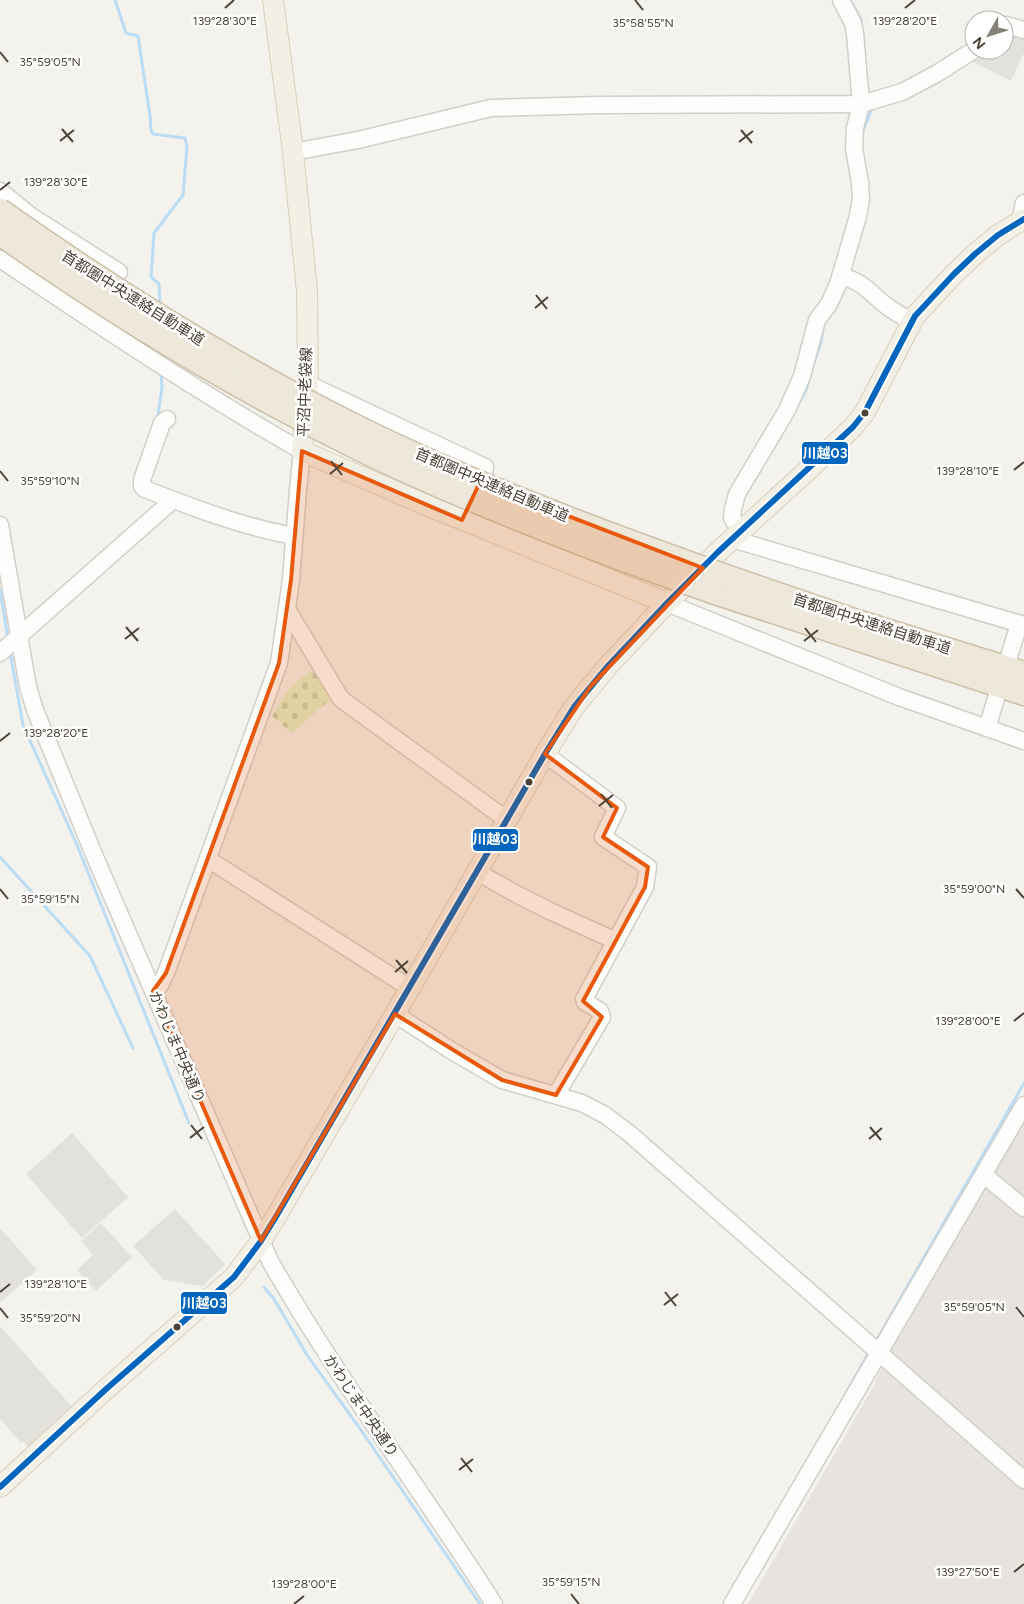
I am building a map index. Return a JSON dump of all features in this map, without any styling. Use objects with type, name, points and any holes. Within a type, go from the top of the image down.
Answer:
[{"type":"highway","name":"首都圏中央連絡自動車道","points":[[0,210],[119,292],[302,398],[376,436],[719,584],[1013,667]]},
{"type":"highway","name":"首都圏中央連絡自動車道","points":[[0,234],[108,307],[232,382],[368,453],[471,500],[663,574],[719,584],[858,620],[1013,667]]},
{"type":"highway","name":"首都圏中央連絡自動車道","points":[[1013,667],[1024,694]]},
{"type":"main road","name":"平沼中老袋線","points":[[273,0],[293,152],[307,291],[308,384],[302,451],[462,520],[667,603]]},
{"type":"main road","points":[[0,1487],[105,1390],[234,1277],[261,1241],[569,714],[591,686],[667,603],[736,535],[853,427],[865,412],[912,322],[932,296],[954,274],[1023,214]]},
{"type":"street","points":[[841,0],[853,23],[860,104],[855,128],[854,148],[861,199],[858,216],[844,277],[816,320],[802,376],[787,410],[737,494],[732,518],[736,535],[1022,625],[1013,667],[987,728]]},
{"type":"street","points":[[293,152],[358,140],[491,108],[599,104],[860,104],[902,92],[964,56]]},
{"type":"street","points":[[0,191],[32,216],[119,272],[85,316]]},
{"type":"street","points":[[0,258],[85,316],[251,422],[302,451],[288,611],[279,663],[166,973],[160,987],[153,991]]},
{"type":"street","points":[[844,277],[864,286],[887,306],[912,322]]},
{"type":"street","points":[[308,384],[485,468],[484,474],[462,520]]},
{"type":"street","points":[[167,419],[162,423],[152,448],[142,480],[142,486],[145,489],[207,513],[267,531],[294,536]]},
{"type":"street","points":[[0,653],[173,500]]},
{"type":"street","name":"かわじま中央通り","points":[[1,533],[28,687],[35,710],[95,857],[270,1262],[342,1378],[494,1604]]},
{"type":"street","points":[[667,603],[899,697],[1024,741]]},
{"type":"street","points":[[288,611],[341,699],[507,820]]},
{"type":"street","points":[[545,754],[617,808],[603,837],[648,867],[644,887],[584,999],[585,1002],[600,1011],[602,1017],[556,1095]]},
{"type":"street","points":[[208,859],[410,988]]},
{"type":"street","points":[[477,872],[552,912],[616,941]]},
{"type":"street","points":[[395,1014],[452,1051],[502,1080],[582,1103],[605,1116],[630,1134],[1024,1480]]},
{"type":"street","points":[[732,1604],[1024,1105]]},
{"type":"street","points":[[984,1176],[1024,1208]]},
{"type":"highlighted area","points":[[302,451],[462,520],[480,482],[703,568],[591,686],[545,754],[617,808],[603,837],[648,867],[645,887],[583,1001],[602,1017],[556,1095],[502,1080],[395,1014],[261,1241],[153,991],[166,973],[279,663],[291,580]]},
{"type":"shaded area","points":[[1014,33],[1024,36],[1024,53],[1011,81],[969,60],[1014,60]]},
{"type":"shaded area","points":[[1024,1114],[1024,1604],[748,1604],[872,1389],[899,1331]]},
{"type":"shaded area","points":[[72,1133],[128,1197],[82,1238],[26,1174]]},
{"type":"shaded area","points":[[175,1209],[225,1264],[203,1286],[164,1280],[133,1246]]},
{"type":"shaded area","points":[[101,1223],[132,1257],[96,1291],[77,1270],[93,1255],[81,1241]]},
{"type":"shaded area","points":[[0,1228],[37,1270],[0,1303]]},
{"type":"shaded area","points":[[0,1326],[73,1408],[28,1447],[23,1441],[21,1443],[0,1419]]},
{"type":"green space","points":[[315,666],[333,697],[292,733],[272,716],[289,689]]},
{"type":"waterway","points":[[115,0],[126,33],[138,36],[151,130],[153,134],[185,138],[187,146],[183,195],[154,233],[151,277],[159,284],[160,307]]},
{"type":"waterway","points":[[852,3],[861,20],[861,24]]},
{"type":"waterway","points":[[862,133],[872,108],[871,106]]},
{"type":"waterway","points":[[813,366],[823,329]]},
{"type":"waterway","points":[[161,373],[162,387],[158,415],[161,418]]},
{"type":"waterway","points":[[793,414],[806,390],[809,379]]},
{"type":"waterway","points":[[755,479],[780,437]]},
{"type":"waterway","points":[[0,590],[8,639]]},
{"type":"waterway","points":[[10,652],[23,725],[77,845],[189,1123]]},
{"type":"waterway","points":[[0,857],[90,956],[133,1048]]},
{"type":"waterway","points":[[875,1343],[1024,1083]]},
{"type":"waterway","points":[[264,1287],[274,1299],[307,1355],[480,1604]]},
{"type":"waterway","points":[[844,1397],[869,1352]]},
{"type":"transit line","name":"川越03","points":[[0,1487],[105,1390],[234,1277],[261,1241],[277,1215],[574,707],[608,666],[667,603],[718,552],[853,427],[865,412],[915,316],[975,254],[998,235],[1024,219]]}]
